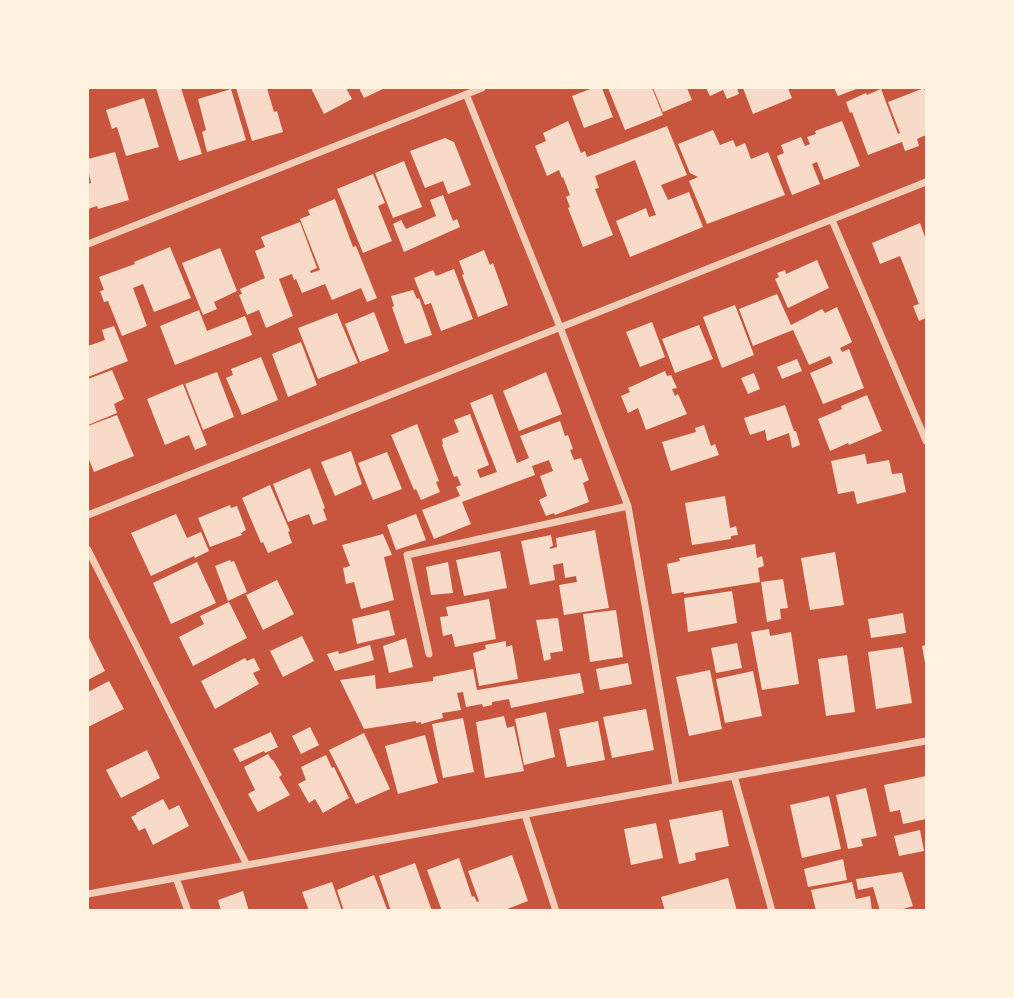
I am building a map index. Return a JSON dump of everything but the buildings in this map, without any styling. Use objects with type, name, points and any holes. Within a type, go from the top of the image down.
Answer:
[{"type":"street","points":[[88,244],[482,88]]},
{"type":"street","points":[[466,94],[560,327],[628,506],[676,786]]},
{"type":"street","points":[[88,514],[926,182]]},
{"type":"street","points":[[832,220],[926,441]]},
{"type":"street","points":[[429,654],[407,555],[628,506]]},
{"type":"street","points":[[88,550],[247,866]]},
{"type":"street","points":[[88,894],[926,741]]},
{"type":"street","points":[[734,776],[772,911]]},
{"type":"street","points":[[525,814],[556,911]]},
{"type":"street","points":[[176,878],[188,911]]}]
